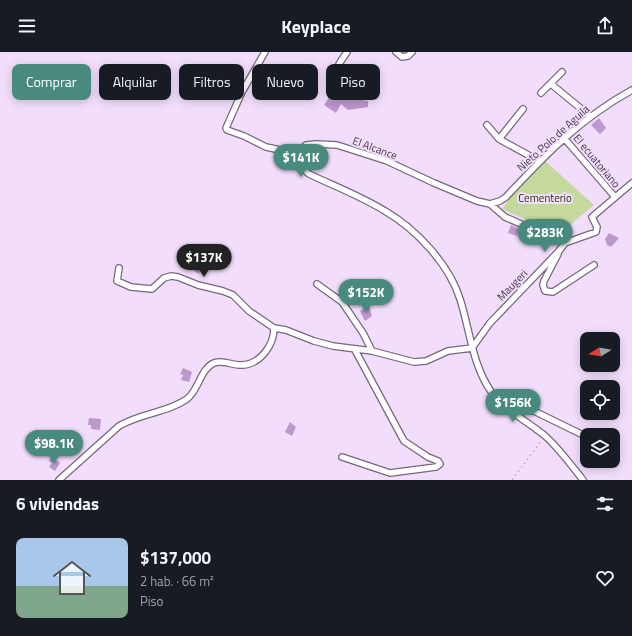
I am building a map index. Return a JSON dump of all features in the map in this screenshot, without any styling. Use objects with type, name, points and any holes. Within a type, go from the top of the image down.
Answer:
[{"type":"street","points":[[265,52],[227,123],[227,130],[244,136],[266,147],[299,154],[299,162],[302,168],[309,174],[386,211],[428,246],[445,267],[454,284],[460,298],[472,348],[481,372],[490,389],[501,403],[545,436],[584,480]]},
{"type":"street","points":[[339,64],[347,52]]},
{"type":"street","points":[[396,52],[402,57],[408,56],[412,52]]},
{"type":"street","points":[[541,93],[562,72]]},
{"type":"street","points":[[551,84],[590,116]]},
{"type":"street","name":"Nieto Polo de Aguila","points":[[490,204],[500,201],[506,197],[539,161],[590,116],[632,90]]},
{"type":"street","points":[[499,138],[523,109]]},
{"type":"street","points":[[487,126],[499,138],[539,161]]},
{"type":"street","name":"El ecuatoriano","points":[[564,138],[615,198]]},
{"type":"street","name":"El Alcance","points":[[299,154],[302,148],[306,145],[337,145],[387,161],[434,184],[477,201],[490,204],[505,216],[565,243]]},
{"type":"street","points":[[565,243],[596,232],[597,227],[592,217],[632,184]]},
{"type":"street","name":"Maugeri","points":[[472,348],[490,323],[565,243]]},
{"type":"street","points":[[559,251],[555,262],[544,281],[543,285],[545,291],[553,292],[594,265]]},
{"type":"street","points":[[118,268],[117,281],[131,287],[152,289],[164,278],[171,276],[223,291],[233,295],[249,311],[274,328],[286,330],[314,341],[355,350],[372,350],[421,362],[443,353],[472,348]]},
{"type":"street","points":[[317,284],[342,302],[363,333],[372,350]]},
{"type":"street","points":[[59,480],[124,423],[186,399],[193,393],[203,374],[214,363],[220,362],[240,366],[249,364],[258,359],[270,346],[274,336],[274,328]]},
{"type":"street","points":[[342,457],[390,473],[436,467],[440,464],[438,461],[404,442],[355,350]]},
{"type":"street","points":[[513,412],[526,410],[534,411],[580,434]]},
{"type":"path","points":[[512,480],[545,436]]},
{"type":"green space","name":"Cementerio","points":[[543,159],[594,205],[559,234],[502,209],[522,182]]},
{"type":"building","points":[[327,100],[368,101],[368,107],[348,110],[341,104],[336,113],[324,105]]},
{"type":"building","points":[[599,118],[606,128],[600,134],[591,125]]},
{"type":"building","points":[[511,225],[519,229],[517,236],[508,233]]},
{"type":"building","points":[[609,233],[619,238],[611,247],[607,245],[605,239]]},
{"type":"building","points":[[195,261],[202,262],[199,274],[194,271]]},
{"type":"building","points":[[369,306],[372,316],[365,321],[360,311]]},
{"type":"building","points":[[183,368],[192,372],[189,382],[181,380],[183,375],[180,374]]},
{"type":"building","points":[[89,418],[101,419],[100,430],[91,429],[91,425],[88,425]]},
{"type":"building","points":[[290,422],[296,427],[292,436],[285,432]]},
{"type":"building","points":[[52,457],[60,463],[55,471],[49,467],[52,463],[49,461]]}]
